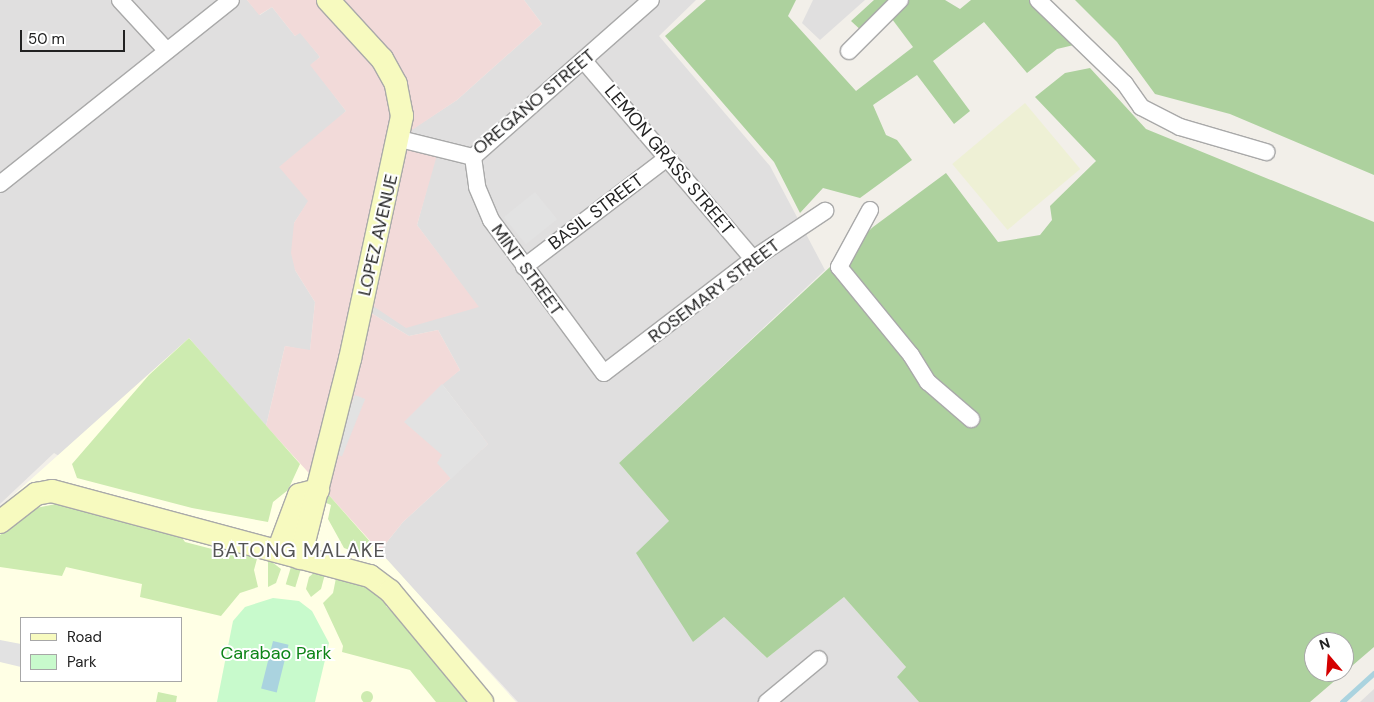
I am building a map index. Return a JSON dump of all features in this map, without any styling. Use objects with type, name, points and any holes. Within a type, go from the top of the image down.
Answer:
[{"type":"main road","name":"LOPEZ AVENUE","points":[[300,558],[318,490],[400,139],[402,116],[396,84],[382,59],[328,0]]},
{"type":"main road","points":[[278,551],[299,495],[318,490]]},
{"type":"main road","points":[[0,522],[36,494],[52,491],[370,576],[390,591],[482,702]]},
{"type":"street","points":[[120,0],[167,51]]},
{"type":"street","points":[[0,184],[231,0]]},
{"type":"street","name":"OREGANO STREET","points":[[400,139],[473,157],[651,0]]},
{"type":"street","points":[[849,51],[900,0]]},
{"type":"street","points":[[1038,0],[1125,84],[1141,107],[1180,127],[1266,152]]},
{"type":"street","name":"LEMON GRASS STREET","points":[[584,60],[753,259]]},
{"type":"street","name":"MINT STREET","points":[[473,157],[482,203],[524,267],[604,373]]},
{"type":"street","name":"BASIL STREET","points":[[524,267],[667,158]]},
{"type":"street","points":[[870,210],[839,267],[911,355],[928,382],[971,419]]},
{"type":"street","name":"ROSEMARY STREET","points":[[604,373],[753,259],[825,211]]},
{"type":"street","points":[[767,702],[819,659]]},
{"type":"shaded area","points":[[0,0],[247,0],[260,15],[272,7],[295,36],[300,32],[320,57],[311,65],[346,111],[319,137],[308,202],[294,223],[295,270],[315,302],[310,351],[285,346],[266,426],[189,338],[72,464],[54,453],[0,504]]},
{"type":"shaded area","points":[[247,0],[524,0],[542,24],[457,100],[412,130],[406,148],[437,155],[417,225],[479,307],[406,328],[373,306],[371,313],[409,336],[438,330],[460,370],[442,385],[488,444],[403,522],[379,552],[266,426],[285,346],[310,350],[315,302],[295,270],[291,253],[294,223],[308,201],[279,167],[346,111],[310,65],[320,57],[300,33],[295,36],[272,7],[259,15]]},
{"type":"shaded area","points":[[524,0],[696,0],[659,36],[770,166],[825,270],[619,463],[669,521],[693,642],[724,617],[767,658],[844,597],[906,667],[898,677],[919,702],[518,702],[379,552],[403,522],[488,444],[442,384],[460,370],[438,330],[409,336],[371,313],[373,306],[478,307],[417,225],[436,155],[406,149],[411,130],[457,100],[542,24]]},
{"type":"shaded area","points":[[813,0],[865,0],[820,40],[802,23]]},
{"type":"shaded area","points":[[1025,103],[1080,169],[1008,230],[952,164]]},
{"type":"shaded area","points":[[535,192],[557,219],[526,244],[504,217]]},
{"type":"shaded area","points":[[189,338],[231,387],[516,702],[0,702],[0,507]]},
{"type":"shaded area","points":[[442,384],[488,444],[451,479],[437,463],[442,455],[404,422]]},
{"type":"shaded area","points":[[355,395],[365,399],[342,457],[332,452]]},
{"type":"shaded area","points":[[0,640],[20,644],[20,667],[0,662]]},
{"type":"shaded area","points":[[1374,689],[1374,702],[1360,702]]},
{"type":"green space","points":[[706,0],[796,0],[788,16],[856,91],[913,47],[889,15],[864,33],[851,21],[874,0],[945,0],[960,9],[971,0],[1035,0],[1078,44],[1057,49],[1027,73],[984,22],[933,61],[970,111],[954,124],[917,75],[873,105],[886,135],[897,140],[912,160],[860,198],[823,188],[800,213],[774,162],[665,36]]},
{"type":"green space","points":[[1075,0],[1374,0],[1374,175],[1230,114],[1155,94],[1117,42]]},
{"type":"green space","points":[[1090,68],[1146,129],[1374,222],[1374,647],[1354,664],[1354,632],[1304,632],[1304,682],[1333,682],[1310,702],[919,702],[897,677],[906,667],[844,597],[767,658],[724,617],[693,642],[636,553],[669,521],[619,463],[873,227],[946,173],[998,242],[1040,235],[1052,220],[1050,206],[1096,161],[1035,97],[1065,73]]},
{"type":"green space","points":[[189,338],[300,464],[288,490],[273,502],[268,522],[192,508],[77,478],[72,464],[149,375]]},
{"type":"green space","points":[[327,493],[373,545],[364,555],[344,548],[328,519],[331,505],[324,502]]},
{"type":"green space","points":[[56,504],[179,533],[185,542],[239,556],[258,555],[254,570],[258,587],[240,593],[221,616],[140,597],[142,584],[66,567],[62,576],[0,567],[0,535],[36,508]]},
{"type":"green space","points":[[268,559],[281,569],[276,583],[268,587]]},
{"type":"green space","points":[[291,567],[301,570],[295,587],[286,584]]},
{"type":"green space","points":[[316,571],[325,574],[321,589],[311,597],[306,589],[309,577]]},
{"type":"green space","points":[[336,578],[369,588],[386,600],[386,606],[479,702],[436,702],[410,670],[342,652],[343,646],[323,603],[333,593]]},
{"type":"green space","name":"Carabao Park","points":[[273,598],[299,601],[312,611],[329,643],[315,702],[217,702],[233,621],[245,607]]},
{"type":"green space","points":[[367,691],[373,697],[367,703],[361,697]]},
{"type":"green space","points":[[158,692],[177,696],[176,702],[156,702]]},
{"type":"water","points":[[273,641],[289,645],[277,692],[261,689]]},
{"type":"waterway","points":[[1342,702],[1374,673]]},
{"type":"district","name":"BATONG MALAKE","points":[[299,550]]}]
